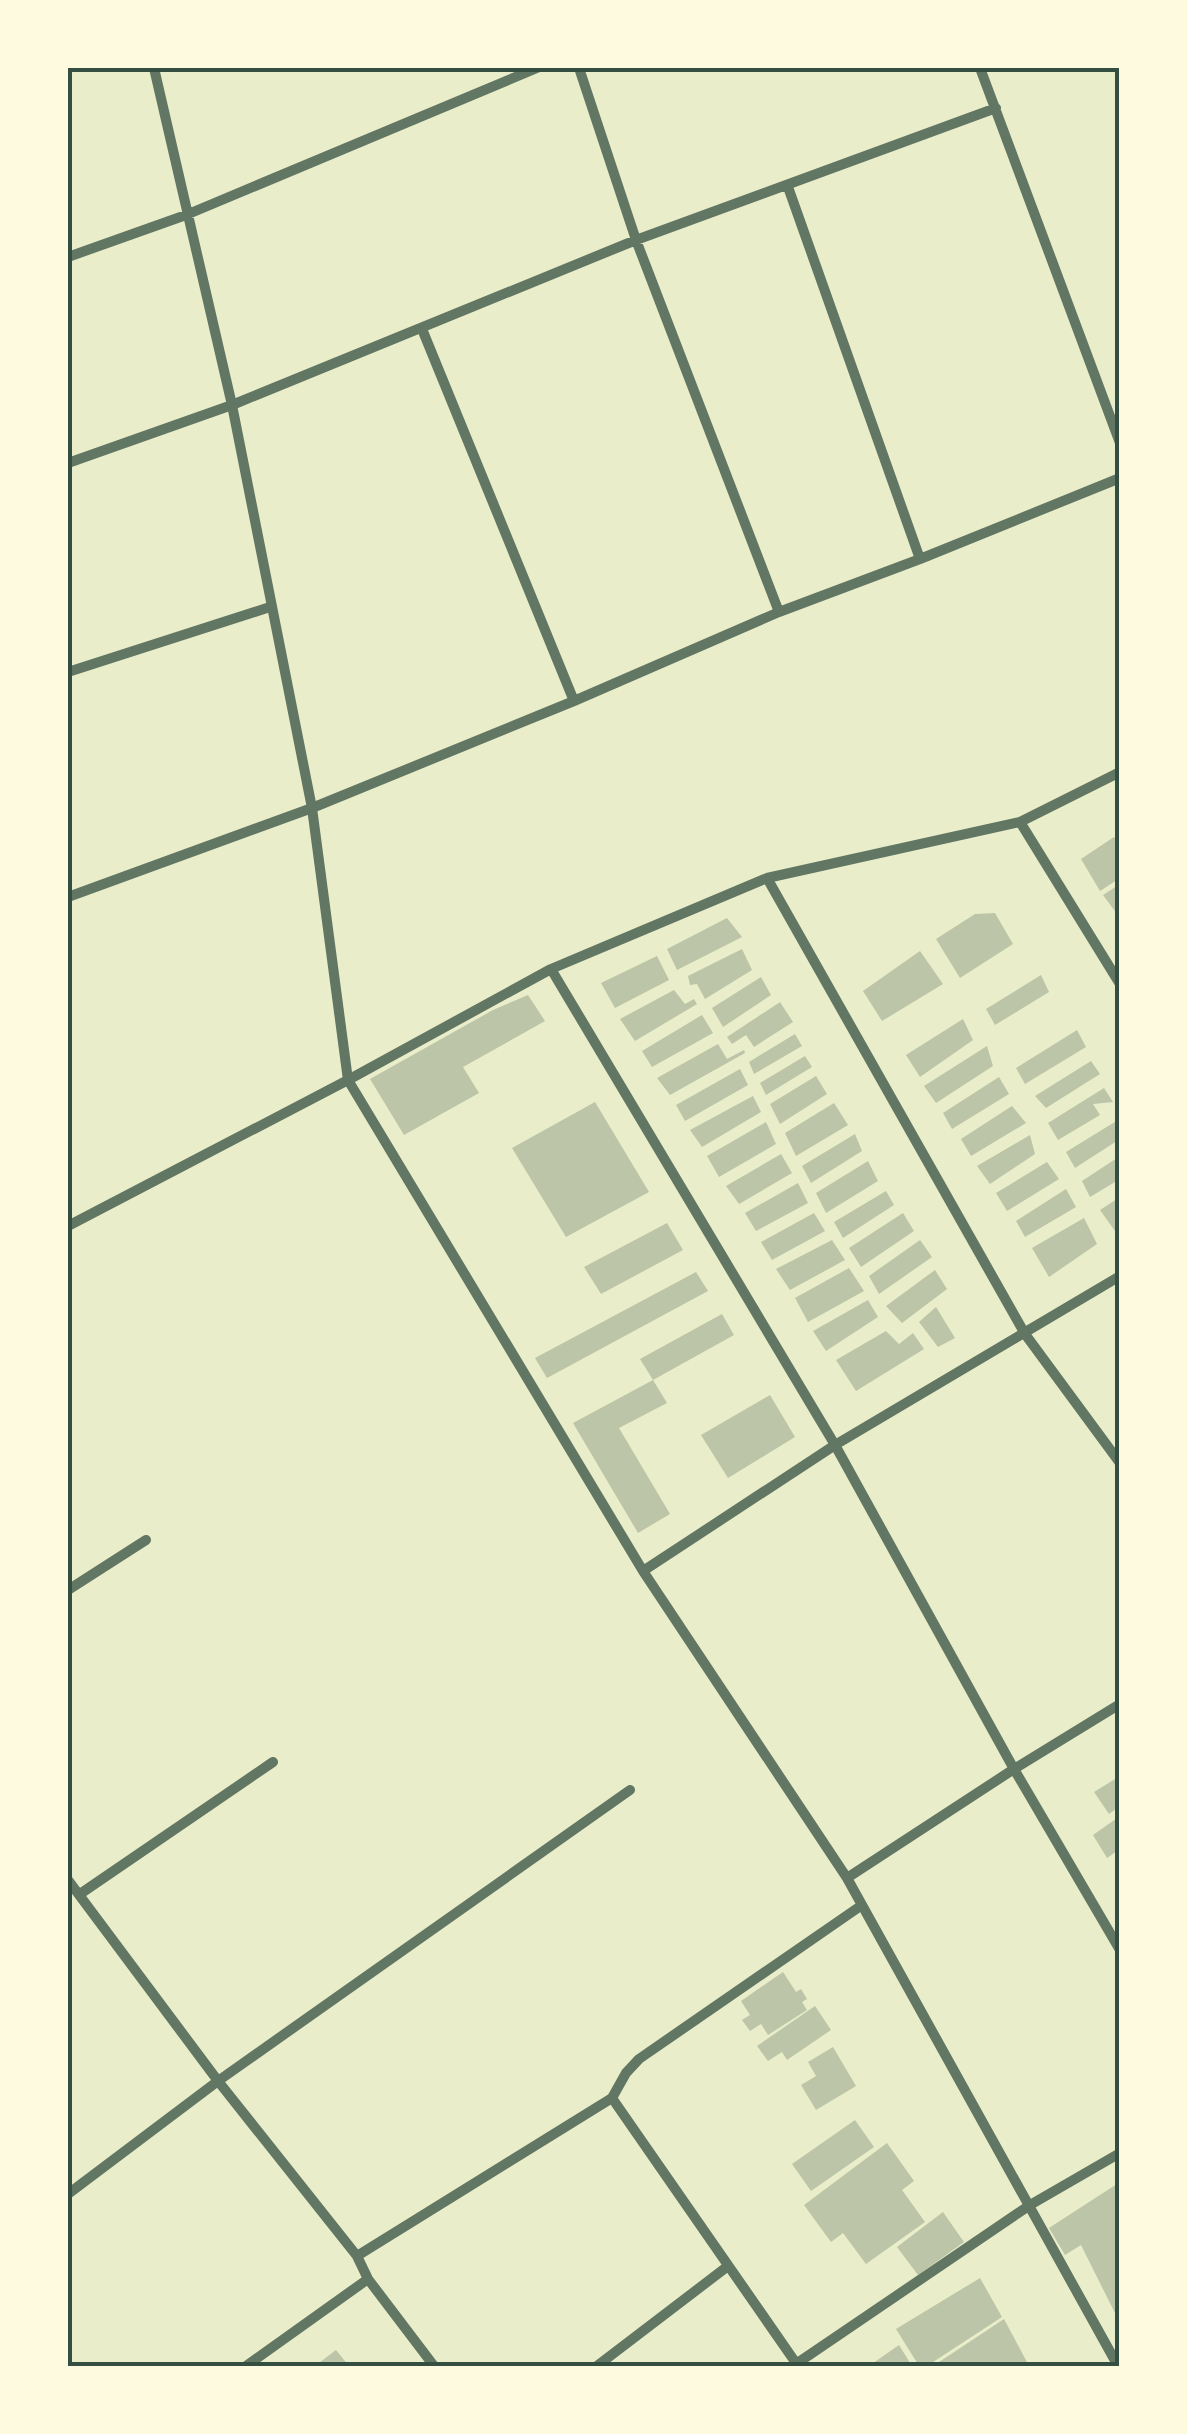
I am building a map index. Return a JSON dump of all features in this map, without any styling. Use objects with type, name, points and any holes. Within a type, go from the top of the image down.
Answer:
[{"type":"street","points":[[154,68],[232,405],[312,808],[348,1080],[643,1572],[846,1878],[1118,2366]]},
{"type":"street","points":[[68,257],[186,215],[537,68]]},
{"type":"street","points":[[579,68],[636,240],[779,612]]},
{"type":"street","points":[[980,68],[1120,443]]},
{"type":"street","points":[[68,463],[232,405],[636,240],[996,108]]},
{"type":"street","points":[[788,187],[920,559]]},
{"type":"street","points":[[422,330],[574,700]]},
{"type":"street","points":[[68,897],[312,808],[779,612],[1120,478]]},
{"type":"street","points":[[68,672],[270,607]]},
{"type":"street","points":[[68,1226],[551,969],[767,878],[1020,822],[1120,772]]},
{"type":"street","points":[[1020,822],[1120,984]]},
{"type":"street","points":[[767,878],[1025,1334],[1120,1463]]},
{"type":"street","points":[[551,969],[835,1444],[1014,1768],[1120,1950]]},
{"type":"street","points":[[643,1572],[835,1444],[1120,1276]]},
{"type":"street","points":[[68,1590],[146,1540]]},
{"type":"street","points":[[846,1878],[1120,1704]]},
{"type":"street","points":[[80,1894],[272,1762]]},
{"type":"street","points":[[68,2194],[218,2081],[630,1790]]},
{"type":"street","points":[[68,1880],[218,2081],[356,2256],[368,2279],[434,2366]]},
{"type":"street","points":[[356,2256],[612,2098],[638,2059],[862,1906]]},
{"type":"street","points":[[612,2098],[797,2365],[1030,2205],[1120,2152]]},
{"type":"street","points":[[597,2366],[728,2266]]},
{"type":"street","points":[[246,2366],[368,2279]]},
{"type":"building","points":[[1114,837],[1120,845],[1120,878],[1100,891],[1081,859]]},
{"type":"building","points":[[1120,884],[1120,918],[1103,895]]},
{"type":"building","points":[[995,913],[1013,944],[960,978],[936,939],[975,914]]},
{"type":"building","points":[[727,918],[742,937],[677,970],[667,949]]},
{"type":"building","points":[[742,949],[752,970],[705,999],[697,984],[690,985],[688,976]]},
{"type":"building","points":[[920,951],[943,984],[882,1021],[863,991]]},
{"type":"building","points":[[657,956],[669,980],[615,1008],[601,983]]},
{"type":"building","points":[[1041,975],[1049,992],[995,1025],[986,1009]]},
{"type":"building","points":[[761,977],[771,995],[723,1027],[712,1008]]},
{"type":"building","points":[[674,990],[685,1004],[694,999],[697,1004],[635,1041],[620,1019]]},
{"type":"building","points":[[528,995],[545,1021],[463,1067],[479,1093],[404,1135],[370,1079],[493,1010]]},
{"type":"building","points":[[780,1002],[793,1022],[754,1047],[746,1035],[732,1044],[727,1037]]},
{"type":"building","points":[[702,1015],[713,1033],[652,1067],[642,1051]]},
{"type":"building","points":[[963,1019],[973,1040],[920,1077],[906,1055]]},
{"type":"building","points":[[1077,1030],[1086,1047],[1025,1084],[1016,1068]]},
{"type":"building","points":[[795,1034],[802,1046],[754,1074],[749,1062]]},
{"type":"building","points":[[718,1044],[727,1059],[744,1050],[745,1053],[670,1095],[657,1078]]},
{"type":"building","points":[[987,1046],[993,1066],[936,1103],[924,1086]]},
{"type":"building","points":[[805,1056],[812,1067],[766,1095],[760,1083]]},
{"type":"building","points":[[1091,1061],[1100,1074],[1046,1108],[1035,1096]]},
{"type":"building","points":[[740,1069],[748,1085],[685,1121],[676,1105]]},
{"type":"building","points":[[816,1076],[827,1094],[780,1124],[770,1104]]},
{"type":"building","points":[[999,1077],[1009,1094],[952,1129],[943,1113]]},
{"type":"building","points":[[1104,1088],[1113,1102],[1093,1104],[1100,1115],[1058,1140],[1048,1123]]},
{"type":"building","points":[[753,1096],[761,1112],[702,1147],[690,1130]]},
{"type":"building","points":[[595,1102],[649,1192],[566,1237],[512,1148]]},
{"type":"building","points":[[834,1103],[848,1125],[796,1156],[785,1133]]},
{"type":"building","points":[[1012,1106],[1026,1123],[971,1156],[961,1139]]},
{"type":"building","points":[[1118,1120],[1120,1139],[1075,1168],[1066,1152]]},
{"type":"building","points":[[766,1122],[776,1144],[719,1177],[707,1156]]},
{"type":"building","points":[[855,1134],[862,1151],[811,1183],[802,1166]]},
{"type":"building","points":[[1030,1135],[1035,1154],[990,1184],[977,1166]]},
{"type":"building","points":[[781,1154],[792,1173],[739,1204],[726,1186]]},
{"type":"building","points":[[1120,1156],[1120,1179],[1090,1197],[1082,1181]]},
{"type":"building","points":[[868,1161],[878,1181],[826,1213],[816,1193]]},
{"type":"building","points":[[1047,1162],[1059,1179],[1007,1211],[996,1193]]},
{"type":"building","points":[[798,1183],[808,1203],[756,1231],[745,1213]]},
{"type":"building","points":[[1066,1189],[1076,1207],[1025,1237],[1016,1221]]},
{"type":"building","points":[[886,1191],[894,1205],[843,1238],[834,1222]]},
{"type":"building","points":[[1120,1197],[1120,1228],[1115,1231],[1100,1210]]},
{"type":"building","points":[[814,1213],[825,1231],[772,1260],[761,1242]]},
{"type":"building","points":[[903,1213],[914,1231],[861,1267],[849,1248]]},
{"type":"building","points":[[1084,1218],[1097,1244],[1049,1277],[1032,1248]]},
{"type":"building","points":[[667,1223],[683,1250],[601,1294],[584,1267]]},
{"type":"building","points":[[832,1240],[845,1260],[790,1290],[776,1269]]},
{"type":"building","points":[[920,1240],[932,1257],[879,1294],[869,1276]]},
{"type":"building","points":[[849,1268],[864,1291],[808,1322],[795,1298]]},
{"type":"building","points":[[935,1270],[947,1289],[902,1323],[886,1306]]},
{"type":"building","points":[[696,1272],[708,1291],[547,1378],[535,1358]]},
{"type":"building","points":[[868,1300],[878,1317],[826,1351],[813,1331]]},
{"type":"building","points":[[936,1307],[955,1338],[938,1347],[919,1322]]},
{"type":"building","points":[[722,1314],[734,1335],[653,1380],[640,1359]]},
{"type":"building","points":[[886,1331],[899,1344],[913,1333],[924,1349],[856,1391],[836,1360]]},
{"type":"building","points":[[653,1380],[667,1403],[619,1428],[670,1514],[638,1533],[573,1423]]},
{"type":"building","points":[[770,1395],[795,1437],[728,1478],[701,1435]]},
{"type":"building","points":[[1120,1776],[1120,1806],[1109,1814],[1094,1792]]},
{"type":"building","points":[[1120,1816],[1120,1849],[1107,1858],[1093,1835]]},
{"type":"building","points":[[783,1972],[796,1992],[801,1989],[807,1999],[802,2002],[807,2010],[768,2035],[761,2024],[750,2031],[742,2020],[750,2015],[741,2001]]},
{"type":"building","points":[[815,2006],[831,2030],[787,2060],[782,2052],[768,2061],[757,2046]]},
{"type":"building","points":[[833,2047],[856,2086],[816,2110],[801,2085],[816,2076],[808,2062]]},
{"type":"building","points":[[855,2120],[874,2147],[811,2191],[792,2164]]},
{"type":"building","points":[[887,2143],[914,2181],[902,2190],[925,2222],[866,2264],[843,2233],[831,2242],[804,2205]]},
{"type":"building","points":[[1120,2182],[1117,2317],[1081,2245],[1065,2255],[1049,2228]]},
{"type":"building","points":[[943,2212],[964,2242],[918,2275],[897,2247]]},
{"type":"building","points":[[980,2278],[1002,2317],[927,2366],[919,2366],[896,2329]]},
{"type":"building","points":[[1004,2319],[1028,2364],[933,2366]]},
{"type":"building","points":[[899,2345],[912,2366],[869,2366]]},
{"type":"building","points":[[336,2350],[349,2366],[315,2366]]}]
